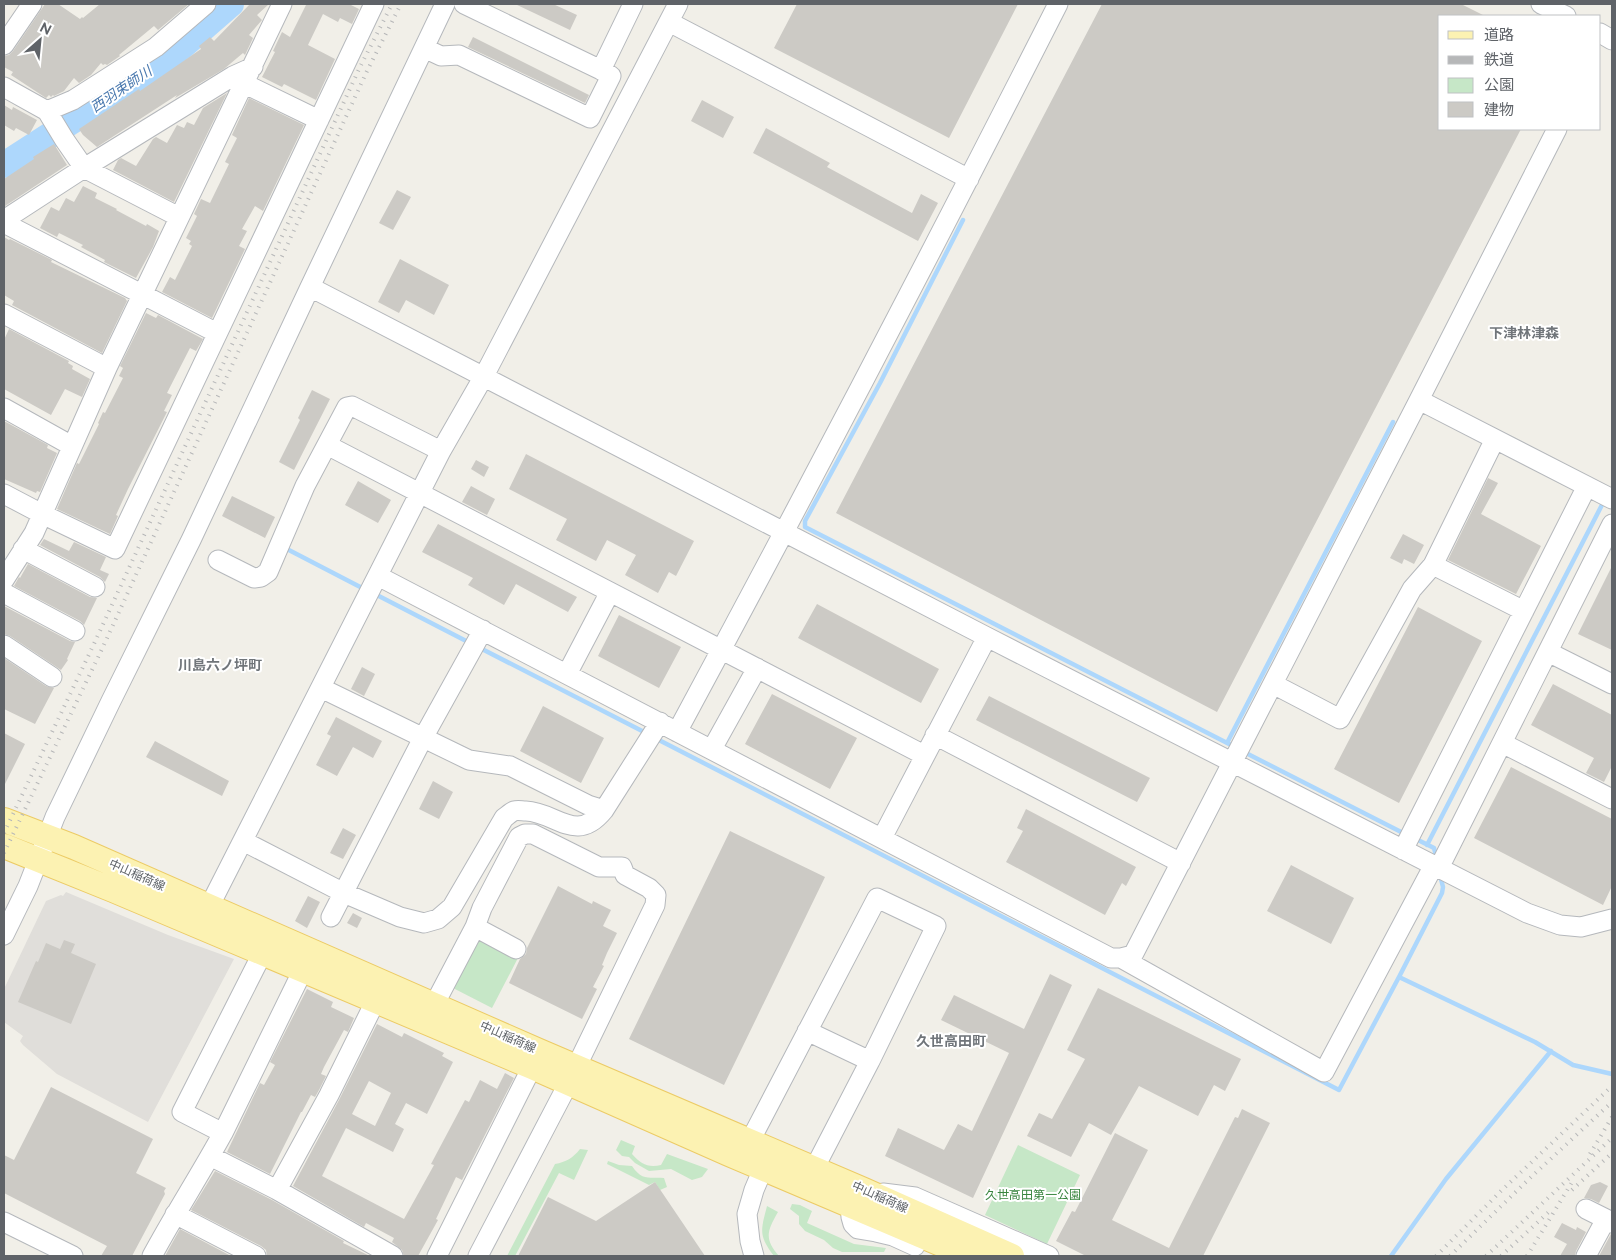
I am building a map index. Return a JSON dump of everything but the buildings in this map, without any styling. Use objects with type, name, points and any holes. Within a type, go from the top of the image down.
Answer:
[{"type":"main road","name":"中山稲荷線","points":[[4,820],[74,847],[434,1005],[572,1075],[761,1153],[857,1197],[969,1256]]},
{"type":"main road","name":"中山稲荷線","points":[[4,846],[104,886],[532,1067],[572,1075]]},
{"type":"main road","name":"中山稲荷線","points":[[761,1153],[814,1169],[857,1197],[1012,1256]]},
{"type":"street","points":[[4,45],[32,4]]},
{"type":"street","points":[[48,112],[73,100],[156,48],[206,4]]},
{"type":"street","points":[[4,580],[34,533],[107,368],[282,4]]},
{"type":"street","points":[[4,494],[115,549],[374,4]]},
{"type":"street","points":[[4,935],[28,886],[46,837],[191,540],[310,286],[446,4]]},
{"type":"street","points":[[424,48],[441,56],[459,55],[590,118],[611,76],[464,4]]},
{"type":"street","points":[[209,907],[441,451],[484,376],[678,4]]},
{"type":"street","points":[[677,732],[969,179],[1058,4]]},
{"type":"street","points":[[1542,4],[1564,15]]},
{"type":"street","points":[[600,70],[625,6]]},
{"type":"street","points":[[669,22],[969,179]]},
{"type":"street","points":[[218,333],[4,222],[84,168],[233,76],[253,67]]},
{"type":"street","points":[[244,84],[319,120]]},
{"type":"street","points":[[4,87],[48,112],[84,168],[179,218]]},
{"type":"street","points":[[378,576],[1111,958],[1134,955],[1556,130]]},
{"type":"street","points":[[310,286],[987,637],[1527,913],[1560,925],[1581,926],[1612,919]]},
{"type":"street","points":[[4,314],[107,368]]},
{"type":"street","points":[[1419,400],[1612,499]]},
{"type":"street","points":[[218,560],[254,578],[261,577],[268,572],[305,486],[347,407],[352,406],[441,451]]},
{"type":"street","points":[[4,408],[72,446]]},
{"type":"street","points":[[1273,684],[1340,719],[1412,589],[1432,565],[1495,439]]},
{"type":"street","points":[[327,445],[924,755]]},
{"type":"street","points":[[1403,850],[1587,486]]},
{"type":"street","points":[[1121,958],[1324,1072],[1502,743],[1612,527]]},
{"type":"street","points":[[23,549],[95,587]]},
{"type":"street","points":[[1432,565],[1524,611]]},
{"type":"street","points":[[567,674],[610,592]]},
{"type":"street","points":[[4,593],[74,631]]},
{"type":"street","points":[[331,917],[424,738],[483,630]]},
{"type":"street","points":[[882,838],[987,637]]},
{"type":"street","points":[[4,644],[52,677]]},
{"type":"street","points":[[1548,652],[1612,684]]},
{"type":"street","points":[[712,750],[756,668]]},
{"type":"street","points":[[321,688],[469,760],[510,766],[588,806],[604,810]]},
{"type":"street","points":[[243,841],[344,893],[400,917],[424,923],[438,919],[452,907],[504,818],[515,811],[532,811],[572,826],[583,825],[596,820],[660,722]]},
{"type":"street","points":[[935,736],[1181,863]]},
{"type":"street","points":[[1502,743],[1612,799]]},
{"type":"street","points":[[434,1005],[475,927],[482,908],[514,846],[519,838],[525,834],[533,834],[599,867],[622,867],[625,875],[649,888],[656,896],[655,904],[619,982],[478,1256]]},
{"type":"street","points":[[754,1256],[747,1214],[761,1153],[808,1030],[877,898],[936,926],[870,1061],[814,1169]]},
{"type":"street","points":[[475,927],[516,949]]},
{"type":"street","points":[[223,1133],[182,1112],[262,954]]},
{"type":"street","points":[[152,1256],[223,1133],[303,970]]},
{"type":"street","points":[[277,1190],[376,1002]]},
{"type":"street","points":[[808,1030],[870,1061]]},
{"type":"street","points":[[437,1256],[532,1067]]},
{"type":"street","points":[[210,1156],[277,1190],[384,1254]]},
{"type":"street","points":[[939,1256],[893,1236],[858,1229],[850,1217],[857,1197],[915,1197],[1049,1256]]},
{"type":"street","points":[[1586,1209],[1609,1221],[1586,1256]]},
{"type":"street","points":[[175,1214],[256,1256]]},
{"type":"street","points":[[4,1222],[72,1256]]},
{"type":"shaded area","points":[[66,892],[168,935],[234,959],[148,1122],[57,1074],[23,1045],[20,1041],[23,1036],[4,1022],[4,989],[46,901],[61,895],[63,896]]},
{"type":"green space","points":[[484,938],[519,956],[492,1008],[451,987],[473,941]]},
{"type":"green space","points":[[621,1140],[635,1146],[632,1154],[645,1164],[652,1166],[661,1165],[667,1154],[708,1169],[702,1177],[692,1180],[671,1169],[649,1171],[629,1157],[622,1156],[616,1150]]},
{"type":"green space","name":"久世高田第一公園","points":[[1018,1145],[1080,1175],[1047,1244],[985,1215]]},
{"type":"green space","points":[[580,1149],[588,1150],[574,1180],[559,1173],[515,1256],[507,1256],[555,1164],[569,1159]]},
{"type":"green space","points":[[608,1161],[619,1165],[632,1166],[639,1174],[646,1177],[664,1178],[667,1187],[660,1190],[655,1182],[649,1185],[607,1164]]},
{"type":"green space","points":[[792,1204],[800,1205],[812,1211],[807,1223],[854,1244],[886,1248],[884,1252],[842,1252],[833,1248],[824,1240],[805,1231],[799,1224],[799,1216],[790,1209]]},
{"type":"green space","points":[[767,1206],[778,1212],[771,1225],[769,1240],[779,1256],[774,1256],[763,1237],[762,1227]]},
{"type":"waterway","name":"西羽束師川","points":[[4,165],[148,72],[184,45],[231,4]]},
{"type":"waterway","points":[[963,220],[880,383],[805,521],[805,527],[1235,747]]},
{"type":"waterway","points":[[1227,743],[1393,422]]},
{"type":"waterway","points":[[1427,845],[1605,499]]},
{"type":"waterway","points":[[285,548],[366,590]]},
{"type":"waterway","points":[[373,593],[470,643]]},
{"type":"waterway","points":[[480,648],[646,733]]},
{"type":"waterway","points":[[655,738],[1339,1090],[1442,893],[1443,887],[1440,875]]},
{"type":"waterway","points":[[1242,751],[1407,835]]},
{"type":"waterway","points":[[1414,838],[1434,848],[1437,860]]},
{"type":"waterway","points":[[1399,977],[1535,1042],[1573,1065],[1612,1074]]},
{"type":"waterway","points":[[1391,1256],[1446,1179],[1551,1051]]},
{"type":"railway","points":[[4,833],[93,646],[360,67],[392,4]]},
{"type":"railway","points":[[4,853],[102,649],[367,71],[401,4]]},
{"type":"railway","points":[[1436,1256],[1501,1191],[1612,1086]]},
{"type":"railway","points":[[1450,1256],[1612,1102]]},
{"type":"railway","points":[[1590,1154],[1612,1117]]},
{"type":"railway","points":[[1486,1256],[1612,1138]]},
{"type":"railway","points":[[1572,1190],[1612,1153]]},
{"type":"railway","points":[[1527,1256],[1574,1179]]},
{"type":"railway","points":[[1501,1256],[1552,1209]]},
{"type":"district","name":"下津林津森","points":[[1524,333]]},
{"type":"district","name":"川島六ノ坪町","points":[[220,665]]},
{"type":"district","name":"久世高田町","points":[[951,1041]]}]
